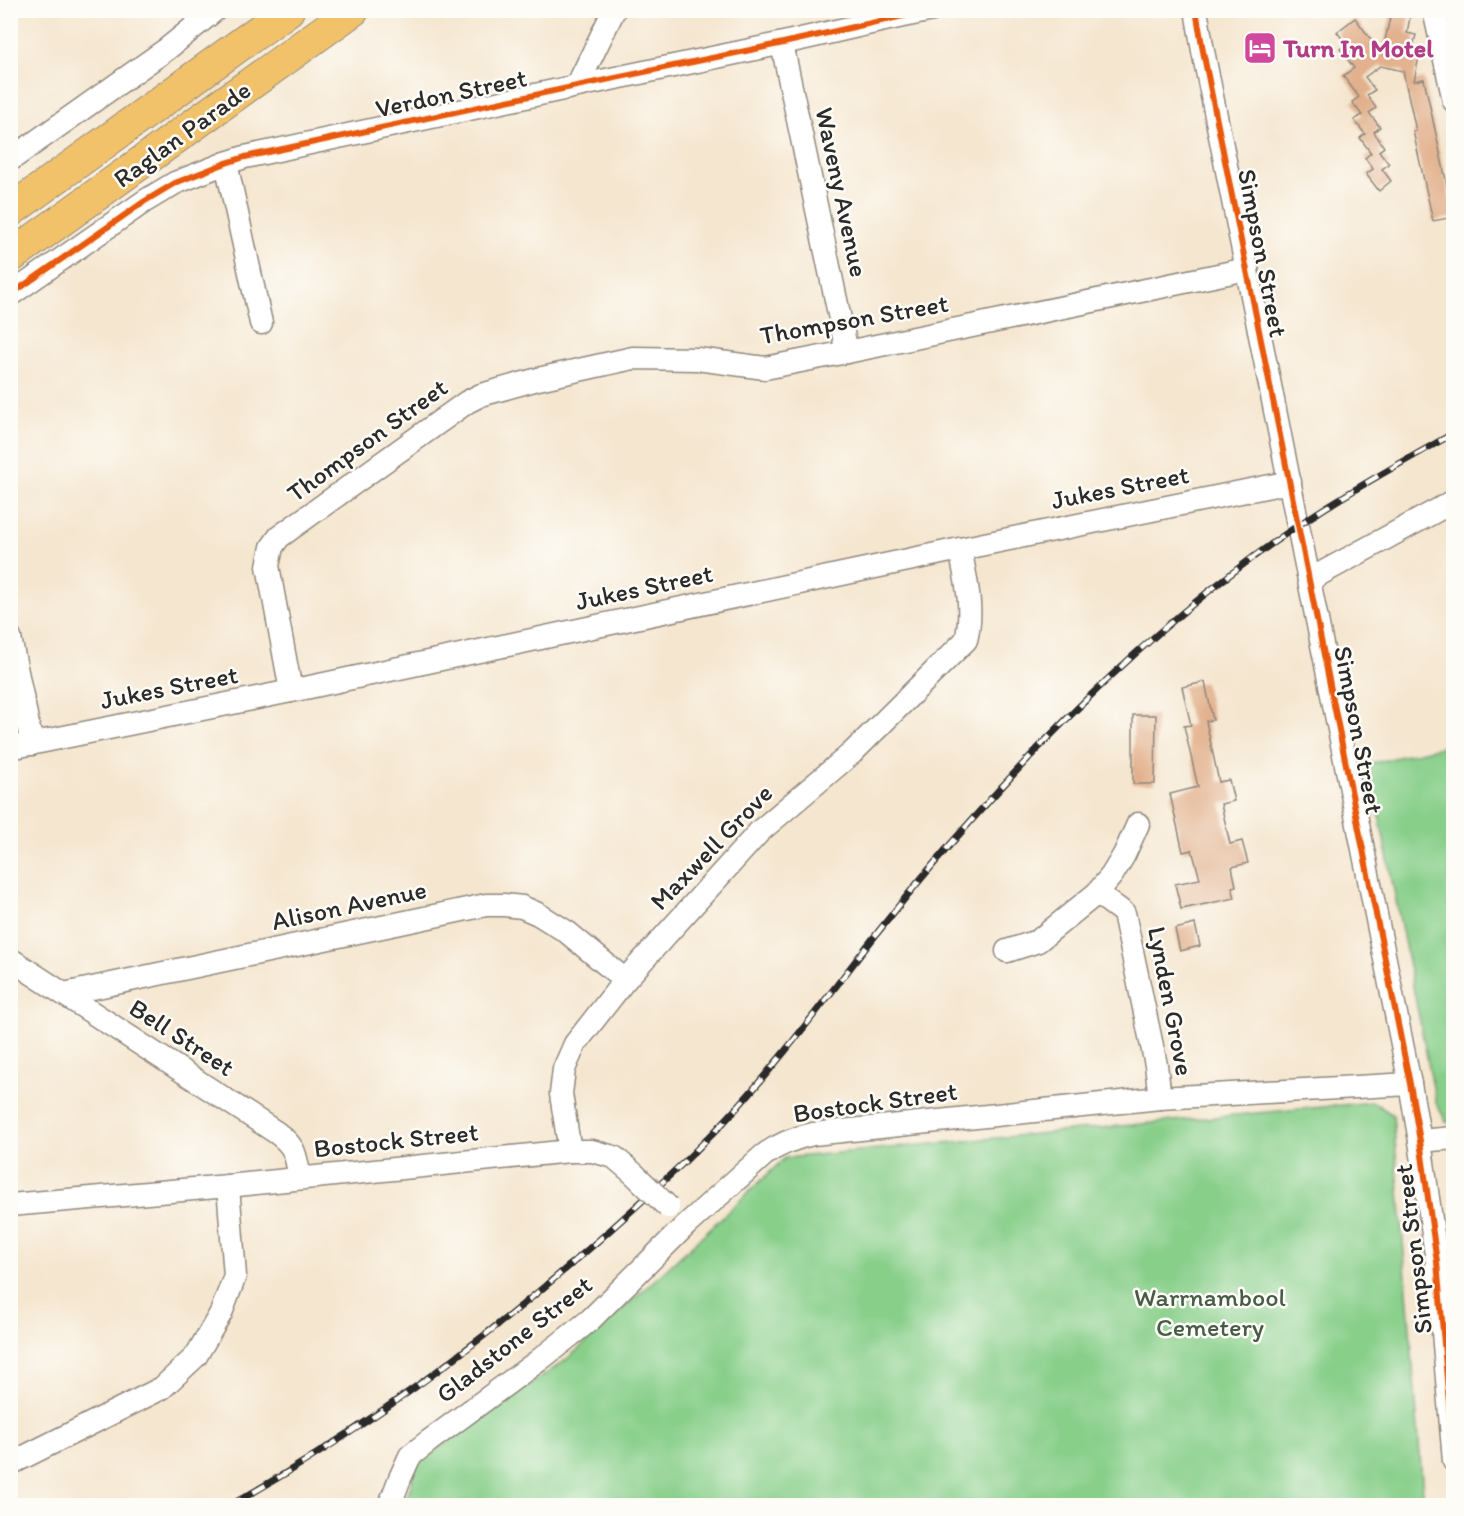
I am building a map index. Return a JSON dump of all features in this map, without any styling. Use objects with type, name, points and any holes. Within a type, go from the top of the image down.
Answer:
[{"type":"highway","name":"Raglan Parade","points":[[10,211],[288,10]]},
{"type":"highway","name":"Raglan Parade","points":[[10,257],[353,10]]},
{"type":"street","points":[[10,160],[167,49],[215,10]]},
{"type":"street","points":[[577,86],[614,10]]},
{"type":"street","name":"Verdon Street","points":[[10,295],[145,201],[175,183],[245,157],[933,10]]},
{"type":"street","name":"Simpson Street","points":[[1196,10],[1445,1258],[1454,1461]]},
{"type":"street","points":[[1434,10],[1454,101]]},
{"type":"street","name":"Waveny Avenue","points":[[782,44],[847,352]]},
{"type":"street","points":[[226,163],[261,323]]},
{"type":"street","name":"Thompson Street","points":[[291,691],[268,566],[272,547],[279,537],[467,402],[537,379],[633,358],[698,359],[765,368],[1247,269]]},
{"type":"street","name":"Jukes Street","points":[[21,746],[960,549],[1290,483]]},
{"type":"street","points":[[1309,580],[1454,501]]},
{"type":"street","name":"Maxwell Grove","points":[[570,1151],[561,1094],[564,1069],[575,1044],[626,980],[760,831],[852,753],[966,640],[970,614],[960,549]]},
{"type":"street","points":[[10,638],[21,746]]},
{"type":"street","points":[[1007,951],[1038,941],[1097,893],[1112,875],[1124,855],[1138,824]]},
{"type":"street","name":"Lynden Grove","points":[[1097,893],[1124,913],[1156,1065],[1160,1098]]},
{"type":"street","name":"Alison Avenue","points":[[64,994],[486,905],[504,904],[522,907],[538,914],[567,932],[626,980]]},
{"type":"street","name":"Bell Street","points":[[10,959],[277,1132],[289,1142],[294,1150],[300,1178]]},
{"type":"street","name":"Bostock Street","points":[[10,1205],[228,1186],[570,1151],[592,1151],[614,1157],[686,1225],[764,1155],[777,1146],[813,1134],[1160,1098],[1410,1084]]},
{"type":"street","points":[[1420,1141],[1454,1138]]},
{"type":"street","points":[[10,1464],[162,1388],[196,1356],[221,1313],[236,1276],[228,1186]]},
{"type":"street","name":"Gladstone Street","points":[[392,1506],[392,1499],[410,1456],[590,1320],[686,1225]]},
{"type":"green space","points":[[1454,744],[1453,1126],[1446,1121],[1436,1103],[1369,764]]},
{"type":"green space","name":"Warrnambool Cemetery","points":[[1373,1102],[1393,1115],[1424,1505],[407,1506],[407,1498],[417,1463],[566,1360],[785,1158]]},
{"type":"building","points":[[1391,13],[1410,17],[1407,33],[1416,35],[1412,50],[1420,52],[1414,81],[1424,79],[1454,217],[1433,221],[1413,131],[1416,131],[1403,71],[1380,66],[1365,77],[1375,90],[1367,95],[1376,108],[1369,113],[1380,127],[1374,132],[1384,147],[1379,151],[1389,164],[1382,169],[1391,181],[1379,191],[1366,174],[1373,169],[1365,158],[1371,153],[1360,138],[1365,134],[1354,120],[1362,115],[1352,102],[1359,97],[1343,76],[1354,68],[1340,49],[1347,45],[1337,32],[1355,18],[1382,54]]},
{"type":"building","points":[[1205,682],[1213,720],[1206,721],[1219,782],[1229,780],[1234,801],[1221,804],[1230,844],[1242,841],[1248,863],[1232,867],[1236,886],[1232,887],[1235,898],[1181,909],[1175,884],[1200,879],[1192,850],[1183,852],[1170,794],[1198,787],[1184,726],[1191,725],[1182,687]]},
{"type":"building","points":[[1133,715],[1156,715],[1155,784],[1133,784]]},
{"type":"building","points":[[1195,924],[1200,946],[1180,951],[1175,929]]},
{"type":"railway","points":[[229,1506],[325,1449],[462,1353],[591,1247],[682,1164],[749,1094],[799,1034],[895,910],[960,833],[1088,698],[1179,615],[1298,525],[1386,471],[1454,433]]},
{"type":"cycle path","points":[[10,295],[145,201],[175,183],[245,157],[933,10]]},
{"type":"cycle path","points":[[1196,10],[1410,1084],[1437,1262],[1454,1461]]},
{"type":"place","name":"Turn In Motel","points":[[1260,48]]}]
